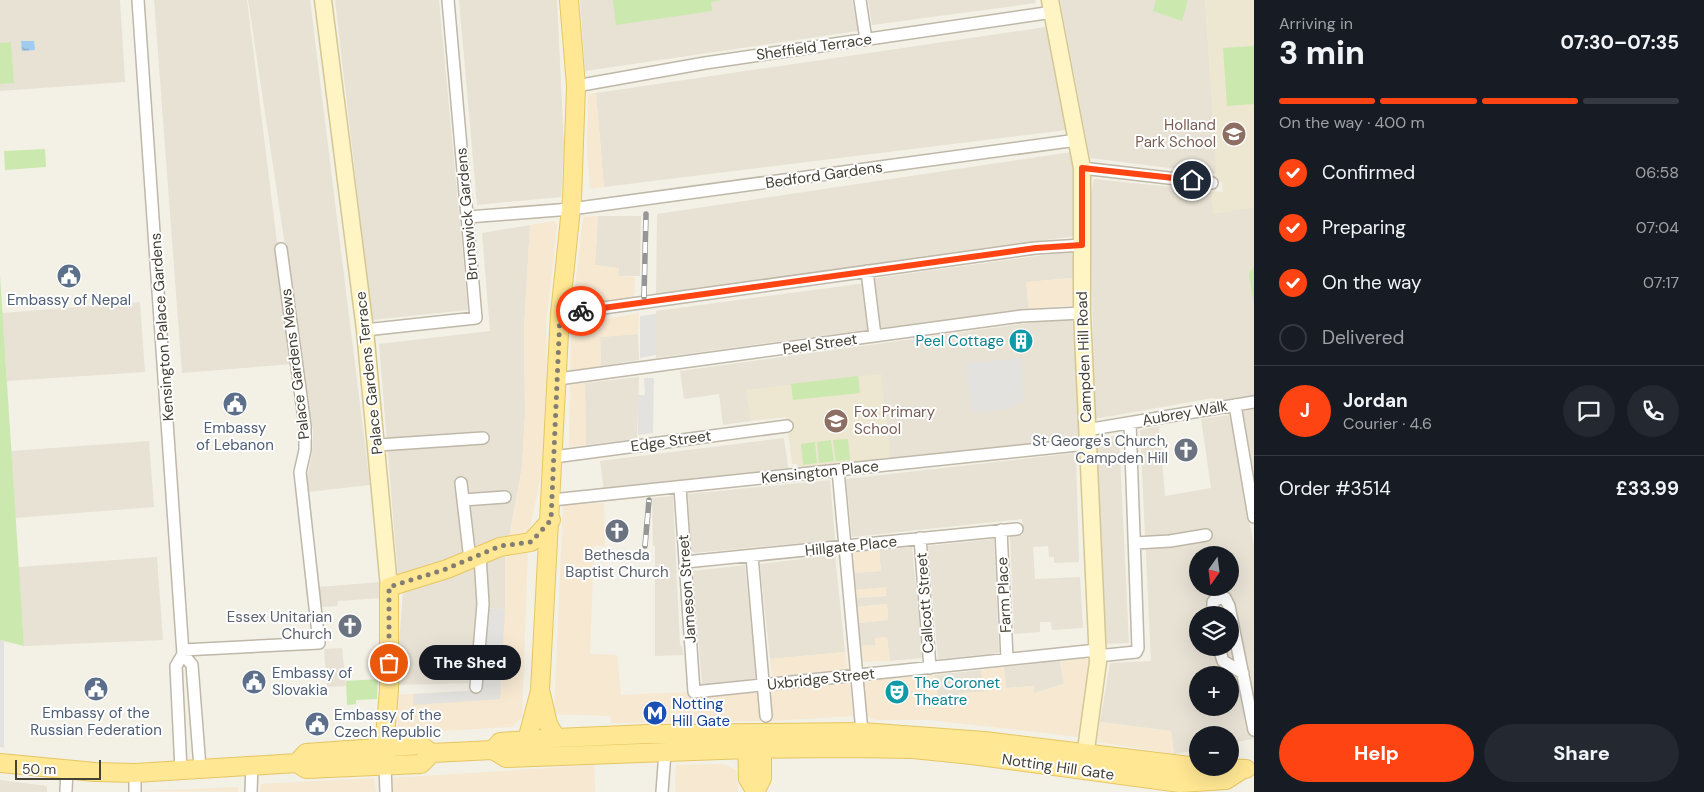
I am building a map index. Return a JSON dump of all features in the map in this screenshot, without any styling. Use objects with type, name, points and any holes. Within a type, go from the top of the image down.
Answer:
[{"type":"main road","points":[[520,757],[527,740],[540,691],[551,520],[560,314],[571,209],[576,86],[569,0]]},
{"type":"main road","points":[[389,587],[475,558],[500,546],[531,542],[551,520]]},
{"type":"main road","points":[[531,542],[537,548],[547,570]]},
{"type":"main road","name":"Palace Gardens Terrace","points":[[384,757],[389,690],[389,587]]},
{"type":"main road","points":[[540,691],[548,724],[556,738]]},
{"type":"main road","name":"Notting Hill Gate","points":[[493,750],[500,742],[556,738],[757,736],[862,732],[984,741],[1086,753],[1161,764],[1203,777]]},
{"type":"main road","points":[[755,791],[748,779],[757,736]]},
{"type":"main road","name":"Notting Hill Gate","points":[[0,763],[67,770],[135,772],[297,762],[306,769],[384,757],[420,764],[432,753],[493,750],[506,758],[665,752],[757,736],[849,748],[913,749],[972,755],[1162,782],[1203,777]]},
{"type":"main road","points":[[1203,777],[1226,780],[1249,768]]},
{"type":"street","name":"Kensington Palace Gardens","points":[[138,0],[183,652],[176,666],[181,770]]},
{"type":"street","name":"Palace Gardens Terrace","points":[[324,0],[378,445],[389,587]]},
{"type":"street","name":"Brunswick Gardens","points":[[365,330],[476,318],[448,0]]},
{"type":"street","points":[[860,0],[866,40]]},
{"type":"street","name":"Sheffield Terrace","points":[[576,86],[705,63],[866,40],[1052,6]]},
{"type":"street","name":"Campden Hill Road","points":[[1052,6],[1082,168],[1082,313],[1097,653],[1086,753]]},
{"type":"street","name":"Bedford Gardens","points":[[468,218],[571,209],[1077,140]]},
{"type":"street","points":[[1082,168],[1212,183]]},
{"type":"street","points":[[560,314],[1036,248],[1082,245]]},
{"type":"street","name":"Palace Gardens Mews","points":[[183,652],[319,643],[300,472],[305,450],[305,426],[281,249]]},
{"type":"street","points":[[867,271],[875,336]]},
{"type":"street","name":"Peel Street","points":[[558,379],[1022,316],[1082,313]]},
{"type":"street","name":"Aubrey Walk","points":[[1087,437],[1130,423],[1254,402]]},
{"type":"street","points":[[1236,405],[1254,517]]},
{"type":"street","points":[[1130,423],[1135,543],[1170,541],[1206,535]]},
{"type":"street","name":"Edge Street","points":[[554,458],[787,426]]},
{"type":"street","name":"Kensington Place","points":[[552,500],[838,470],[1087,437]]},
{"type":"street","points":[[378,445],[483,438]]},
{"type":"street","points":[[838,470],[862,732]]},
{"type":"street","points":[[461,483],[483,604],[476,687]]},
{"type":"street","name":"Jameson Street","points":[[680,487],[694,692]]},
{"type":"street","points":[[463,500],[504,498]]},
{"type":"street","name":"Hillgate Place","points":[[685,562],[1017,528]]},
{"type":"street","name":"Farm Place","points":[[1002,530],[1008,659]]},
{"type":"street","name":"Callcott Street","points":[[920,538],[930,668]]},
{"type":"street","name":"Uxbridge Street","points":[[694,692],[1008,659],[1097,653],[1131,654],[1136,652],[1138,648],[1135,543]]},
{"type":"street","points":[[752,556],[765,685],[757,736]]},
{"type":"street","points":[[1213,606],[1213,602],[1221,597],[1225,598],[1229,606]]},
{"type":"street","name":"Kensington Palace Gardens","points":[[183,652],[192,665],[200,768]]},
{"type":"street","points":[[1239,654],[1254,730]]},
{"type":"street","points":[[1221,656],[1223,661],[1243,673]]},
{"type":"street","points":[[662,792],[665,752]]},
{"type":"street","points":[[1086,753],[1087,764],[1095,772]]},
{"type":"street","points":[[384,757],[386,792]]},
{"type":"street","points":[[251,792],[252,764]]},
{"type":"street","points":[[66,790],[67,770]]},
{"type":"street","points":[[135,772],[135,792]]},
{"type":"shaded area","points":[[0,0],[120,0],[125,82],[0,91]]},
{"type":"shaded area","points":[[154,0],[247,0],[292,364],[182,373]]},
{"type":"shaded area","points":[[248,0],[310,0],[370,485],[308,492],[307,478],[312,454],[313,431]]},
{"type":"shaded area","points":[[335,0],[439,0],[468,310],[372,320]]},
{"type":"shaded area","points":[[459,0],[557,0],[564,146],[561,197],[477,205]]},
{"type":"shaded area","points":[[580,0],[852,0],[858,31],[585,71]]},
{"type":"shaded area","points":[[868,0],[1035,0],[1036,3],[872,25]]},
{"type":"shaded area","points":[[1060,0],[1205,0],[1217,174],[1090,158]]},
{"type":"shaded area","name":"Holland Park School","points":[[1205,0],[1254,0],[1254,207],[1213,214],[1211,191],[1223,192],[1222,182],[1217,183]]},
{"type":"shaded area","points":[[1046,27],[1067,130],[604,187],[596,93]]},
{"type":"shaded area","points":[[596,93],[604,187],[590,189],[587,151],[588,94]]},
{"type":"shaded area","points":[[1072,152],[1077,176],[1075,236],[656,295],[657,214]]},
{"type":"shaded area","points":[[1094,179],[1211,191],[1214,213],[1254,207],[1254,396],[1223,401],[1213,398],[1095,419],[1090,200]]},
{"type":"shaded area","points":[[598,216],[641,216],[640,276],[618,276],[619,268],[595,265]]},
{"type":"shaded area","points":[[598,216],[595,265],[619,268],[618,276],[635,277],[634,299],[573,305],[583,217]]},
{"type":"shaded area","points":[[554,221],[557,226],[546,324],[548,444],[528,536],[509,537],[522,467],[525,414],[524,330],[530,225]]},
{"type":"shaded area","points":[[530,225],[524,330],[525,414],[522,467],[509,537],[398,577],[379,344],[490,331],[482,233]]},
{"type":"shaded area","points":[[1073,251],[1073,278],[1026,282],[1029,309],[876,329],[870,279]]},
{"type":"shaded area","points":[[1073,278],[1073,305],[1029,309],[1026,282]]},
{"type":"shaded area","points":[[866,283],[872,329],[656,358],[656,311]]},
{"type":"shaded area","points":[[140,302],[145,372],[7,381],[2,313]]},
{"type":"shaded area","points":[[639,313],[638,334],[600,337],[601,366],[570,371],[572,320],[600,320]]},
{"type":"shaded area","points":[[656,314],[656,355],[640,358],[640,316]]},
{"type":"shaded area","points":[[1072,317],[1082,438],[891,460],[747,390],[751,421],[723,425],[719,394],[684,399],[680,371]]},
{"type":"shaded area","points":[[638,334],[639,360],[601,366],[600,337]]},
{"type":"shaded area","points":[[1020,358],[1024,402],[1013,404],[1013,408],[971,413],[966,363]]},
{"type":"shaded area","name":"Fox Primary School","points":[[881,374],[891,460],[801,469],[797,464],[792,464],[786,417],[751,421],[746,390]]},
{"type":"shaded area","points":[[639,377],[637,439],[586,445],[585,383]]},
{"type":"shaded area","points":[[644,378],[654,378],[653,433],[638,435],[638,395],[645,395]]},
{"type":"shaded area","points":[[585,383],[586,445],[569,447],[570,385]]},
{"type":"shaded area","points":[[1254,409],[1254,483],[1239,412]]},
{"type":"shaded area","points":[[1230,415],[1254,546],[1254,739],[1239,742],[1239,726],[1189,726],[1189,751],[1174,754],[1171,731],[1100,722],[1110,663],[1151,661],[1140,430],[1159,426],[1165,496],[1211,488],[1201,419]]},
{"type":"shaded area","points":[[1119,435],[1129,643],[1104,644],[1095,440]]},
{"type":"shaded area","points":[[784,438],[789,473],[604,492],[600,461]]},
{"type":"shaded area","points":[[149,441],[154,507],[15,518],[11,451]]},
{"type":"shaded area","points":[[1076,453],[1079,562],[1054,563],[1054,557],[1049,557],[1048,546],[1033,547],[1035,579],[1080,577],[1083,628],[1052,630],[1051,622],[1040,622],[1040,632],[1014,634],[1010,535],[1023,535],[1022,519],[852,537],[846,479]]},
{"type":"shaded area","points":[[830,480],[835,539],[694,553],[691,550],[688,494]]},
{"type":"shaded area","points":[[673,496],[680,646],[682,646],[683,655],[655,656],[655,546],[653,546],[652,498]]},
{"type":"shaded area","points":[[604,503],[605,546],[594,546],[590,654],[617,655],[621,695],[760,689],[762,721],[611,723],[610,716],[554,714],[563,505]]},
{"type":"shaded area","points":[[994,539],[999,653],[938,659],[928,546]]},
{"type":"shaded area","points":[[912,547],[923,658],[890,661],[887,638],[875,639],[875,645],[861,646],[858,623],[888,620],[887,604],[857,607],[856,598],[886,596],[886,588],[855,590],[854,573],[881,571],[879,550]]},
{"type":"shaded area","points":[[528,548],[522,717],[512,727],[406,733],[398,726],[396,695],[482,690],[505,609],[505,552]]},
{"type":"shaded area","points":[[879,550],[881,571],[854,573],[852,552]]},
{"type":"shaded area","points":[[505,552],[505,610],[480,607],[474,683],[396,685],[403,590],[484,566],[492,558]]},
{"type":"shaded area","points":[[835,555],[845,652],[770,659],[760,564]]},
{"type":"shaded area","points":[[157,557],[163,640],[24,646],[18,567]]},
{"type":"shaded area","points":[[745,565],[757,680],[702,685],[693,571]]},
{"type":"shaded area","points":[[380,582],[381,598],[338,601],[337,606],[322,607],[319,587]]},
{"type":"shaded area","points":[[886,587],[886,595],[856,598],[855,590]]},
{"type":"shaded area","points":[[887,604],[888,620],[858,623],[857,607]]},
{"type":"shaded area","points":[[488,608],[505,610],[500,699],[414,705],[413,694],[480,690]]},
{"type":"shaded area","points":[[887,637],[890,661],[863,662],[861,646],[875,645],[875,638]]},
{"type":"shaded area","points":[[0,640],[4,641],[4,748],[0,747]]},
{"type":"shaded area","points":[[342,648],[346,686],[327,687],[324,649]]},
{"type":"shaded area","points":[[845,652],[847,669],[772,677],[770,659]]},
{"type":"shaded area","points":[[1087,658],[1089,672],[1079,737],[930,720],[876,720],[870,718],[866,713],[865,681],[935,675],[938,701],[960,701],[959,693],[984,692],[981,670],[1004,667],[1006,688],[1034,686],[1034,693],[1064,684],[1060,661]]},
{"type":"shaded area","points":[[1060,661],[1064,684],[1034,693],[1033,686],[1006,688],[1004,667]]},
{"type":"shaded area","points":[[981,670],[984,692],[960,693],[961,701],[938,701],[935,675]]},
{"type":"shaded area","points":[[849,682],[853,716],[771,721],[768,691]]},
{"type":"shaded area","points":[[1100,722],[1171,731],[1174,754],[1097,742]]},
{"type":"shaded area","points":[[725,764],[737,771],[738,792],[675,792],[676,765]]},
{"type":"shaded area","points":[[594,765],[595,792],[393,792],[392,778]]},
{"type":"shaded area","points":[[374,778],[376,792],[260,792],[261,784]]},
{"type":"shaded area","points":[[0,780],[47,786],[47,792],[0,792]]},
{"type":"shaded area","points":[[238,787],[238,792],[139,791]]},
{"type":"green space","points":[[613,0],[723,0],[711,2],[712,11],[616,25]]},
{"type":"green space","points":[[1156,0],[1188,0],[1182,21],[1153,11]]},
{"type":"green space","points":[[11,42],[14,83],[0,84],[0,43]]},
{"type":"green space","points":[[1254,46],[1254,104],[1227,106],[1223,48]]},
{"type":"green space","points":[[45,149],[46,167],[5,170],[4,151]]},
{"type":"green space","points":[[1254,267],[1254,306],[1249,275]]},
{"type":"green space","points":[[0,275],[24,646],[0,640]]},
{"type":"green space","points":[[858,376],[860,393],[793,400],[791,384]]},
{"type":"green space","points":[[848,439],[850,460],[836,461],[833,440]]},
{"type":"green space","points":[[831,440],[834,461],[819,463],[817,442]]},
{"type":"green space","points":[[815,442],[817,463],[803,465],[801,444]]},
{"type":"green space","points":[[378,679],[377,699],[356,700],[356,704],[347,705],[346,681]]},
{"type":"water","points":[[21,41],[34,41],[35,50],[22,51]]},
{"type":"railway","points":[[644,297],[646,214]]},
{"type":"railway","points":[[645,546],[649,500]]},
{"type":"way so far","points":[[389,663],[389,587],[446,569],[500,546],[531,542],[551,520],[560,314],[581,311]]},
{"type":"place","name":"Holland Park School","points":[[1234,134]]},
{"type":"place","name":"Embassy of Nepal","points":[[69,276]]},
{"type":"place","name":"Peel Cottage","points":[[1021,341]]},
{"type":"place","name":"Embassy of Lebanon","points":[[235,404]]},
{"type":"place","name":"Fox Primary School","points":[[836,421]]},
{"type":"place","name":"St George's Church, Campden Hill","points":[[1186,450]]},
{"type":"place","name":"Bethesda Baptist Church","points":[[617,531]]},
{"type":"place","name":"Essex Unitarian Church","points":[[350,626]]},
{"type":"place","name":"The Shed","points":[[389,663]]},
{"type":"place","name":"Embassy of Slovakia","points":[[254,682]]},
{"type":"place","name":"Embassy of the Russian Federation","points":[[96,689]]},
{"type":"place","name":"The Coronet Theatre","points":[[897,692]]},
{"type":"place","name":"Notting Hill Gate","points":[[655,713]]},
{"type":"place","name":"Embassy of the Czech Republic","points":[[317,724]]},
{"type":"route","points":[[581,311],[1036,248],[1082,245],[1082,168],[1192,180]]}]
